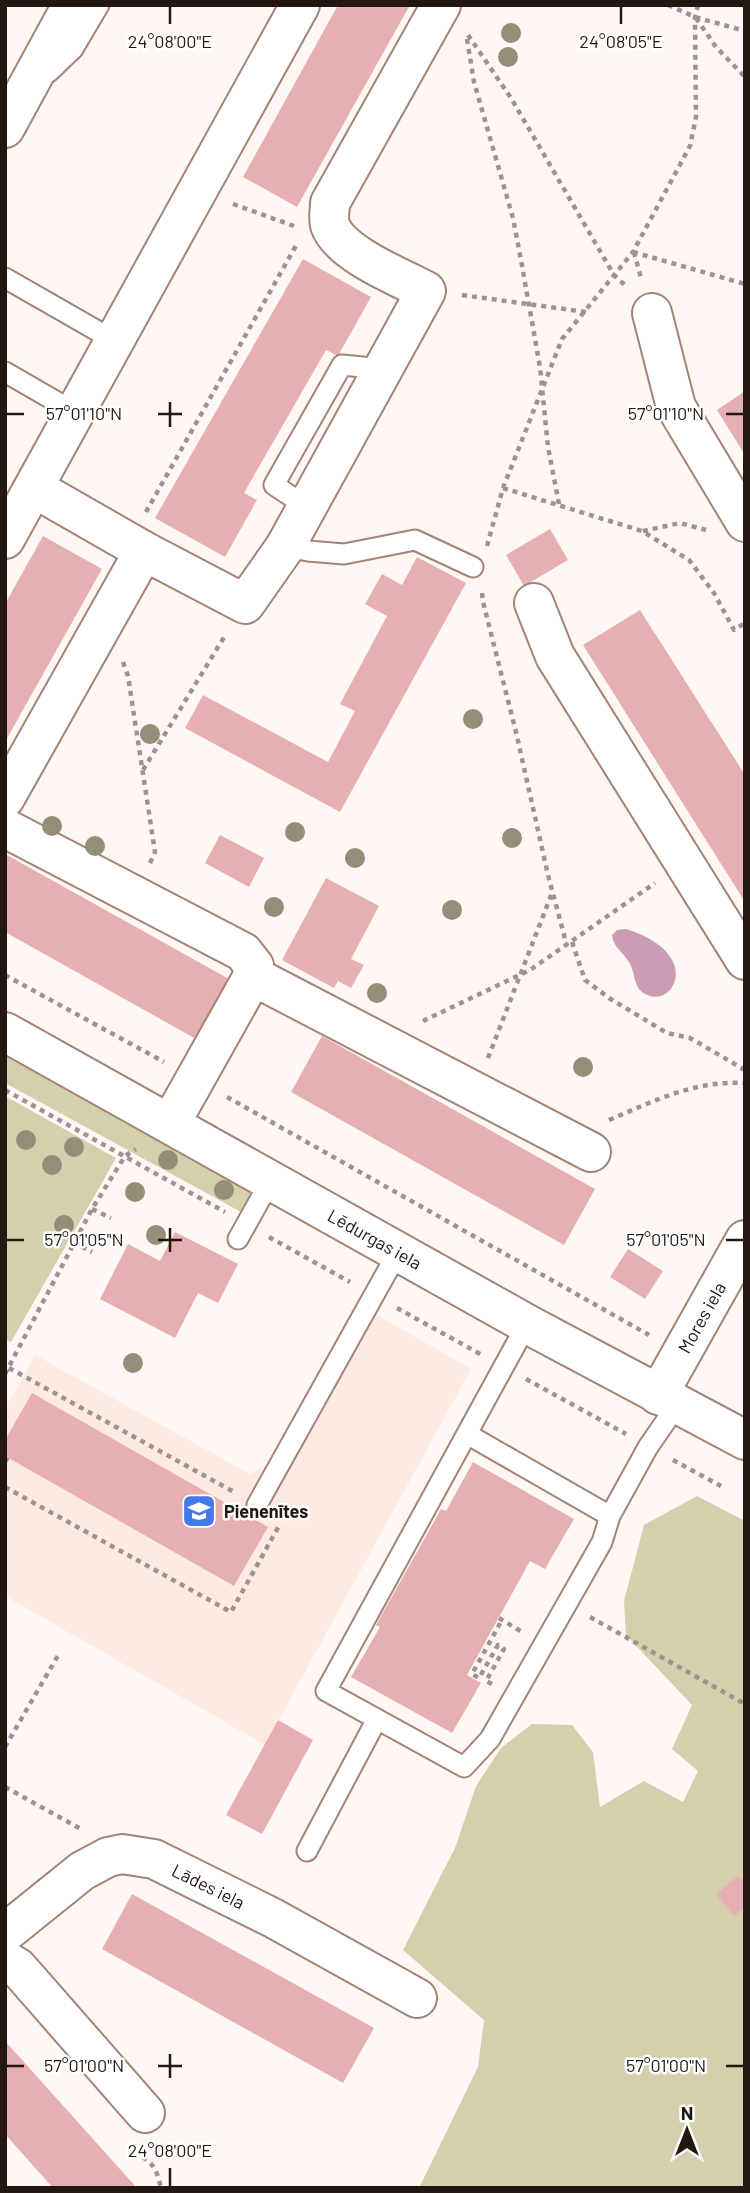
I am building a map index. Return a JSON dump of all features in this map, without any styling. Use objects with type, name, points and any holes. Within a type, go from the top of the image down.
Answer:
[{"type":"street","points":[[14,112],[72,5]]},
{"type":"street","points":[[5,539],[300,5]]},
{"type":"street","points":[[34,488],[245,604],[285,547],[426,292],[350,250],[335,234],[317,226],[441,5]]},
{"type":"street","points":[[652,313],[676,407],[732,528]]},
{"type":"street","points":[[5,798],[100,629],[137,547]]},
{"type":"street","points":[[534,603],[555,656],[745,960]]},
{"type":"street","points":[[5,828],[243,952],[254,966],[253,976],[170,1125]]},
{"type":"street","points":[[253,976],[586,1149]]},
{"type":"street","name":"Lēdurgas iela","points":[[5,1032],[527,1324],[745,1440]]},
{"type":"street","name":"Mores iela","points":[[668,1400],[681,1354],[745,1240]]},
{"type":"street","name":"Lādes iela","points":[[108,1857],[122,1854],[155,1859],[273,1918],[417,1998]]},
{"type":"street","points":[[5,1933],[82,1871],[108,1857]]},
{"type":"street","points":[[5,1960],[18,1968],[145,2113]]},
{"type":"lane","points":[[14,112],[73,49],[99,5]]},
{"type":"lane","points":[[5,278],[115,341]]},
{"type":"lane","points":[[5,372],[76,413]]},
{"type":"lane","points":[[285,547],[344,554],[415,540],[480,569]]},
{"type":"lane","points":[[238,1239],[271,1180]]},
{"type":"lane","points":[[257,1505],[398,1252]]},
{"type":"lane","points":[[527,1324],[326,1690],[464,1767],[491,1739],[602,1542],[610,1516],[648,1447],[668,1400]]},
{"type":"lane","points":[[467,1434],[610,1516]]},
{"type":"lane","points":[[307,1851],[377,1719]]},
{"type":"path","points":[[668,5],[695,17],[745,31]]},
{"type":"path","points":[[698,5],[695,17],[696,117],[690,146],[634,252],[562,339],[503,488],[480,569],[483,602],[516,732],[552,893],[585,980],[608,998],[667,1033],[690,1038],[745,1070]]},
{"type":"path","points":[[695,17],[716,47],[745,77]]},
{"type":"path","points":[[559,504],[548,447],[540,367],[513,218],[474,82],[466,32],[511,98],[614,275],[652,313]]},
{"type":"path","points":[[137,547],[317,226],[222,201]]},
{"type":"path","points":[[634,252],[745,284]]},
{"type":"path","points":[[426,292],[586,312]]},
{"type":"path","points":[[503,488],[642,531],[689,560],[714,593],[734,630],[745,623]]},
{"type":"path","points":[[642,531],[680,523],[732,528]]},
{"type":"path","points":[[142,771],[231,626],[240,601]]},
{"type":"path","points":[[100,629],[115,639],[128,676],[155,852],[135,896]]},
{"type":"path","points":[[377,1041],[518,976],[570,944],[647,890],[684,860]]},
{"type":"path","points":[[475,1092],[552,893]]},
{"type":"path","points":[[5,975],[195,1079],[681,1354]]},
{"type":"path","points":[[586,1149],[610,1120],[665,1096],[699,1085],[745,1083]]},
{"type":"path","points":[[5,1374],[73,1242],[125,1156]]},
{"type":"path","points":[[92,1209],[111,1218]]},
{"type":"path","points":[[73,1242],[92,1252]]},
{"type":"path","points":[[5,1487],[231,1612],[283,1519],[9,1368]]},
{"type":"path","points":[[566,1604],[745,1704]]},
{"type":"path","points":[[488,1677],[504,1649],[498,1645],[480,1678],[472,1674],[501,1619],[515,1628]]},
{"type":"path","points":[[5,1747],[60,1652]]},
{"type":"path","points":[[5,1787],[100,1839],[108,1857]]},
{"type":"path","points":[[134,2152],[150,2160],[161,2188]]},
{"type":"shaded area","points":[[626,929],[651,940],[667,952],[675,966],[676,978],[664,995],[653,997],[642,992],[637,986],[631,966],[616,946],[612,935],[617,930]]},
{"type":"shaded area","points":[[5,1055],[253,1190],[241,1212],[5,1083]]},
{"type":"shaded area","points":[[5,1096],[116,1158],[11,1342],[5,1339]]},
{"type":"shaded area","name":"Pienenītes","points":[[356,1303],[471,1369],[265,1745],[5,1596],[5,1409],[35,1355],[250,1474],[266,1465]]},
{"type":"shaded area","points":[[697,1496],[745,1521],[745,2188],[419,2188],[478,2067],[484,2020],[403,1950],[455,1848],[476,1786],[501,1748],[532,1724],[572,1725],[593,1752],[600,1807],[644,1781],[683,1802],[698,1771],[672,1749],[692,1705],[626,1635],[624,1601],[644,1525]]},
{"type":"building","points":[[338,5],[410,5],[297,207],[243,177]]},
{"type":"building","points":[[303,259],[371,297],[338,356],[326,350],[244,493],[257,500],[225,557],[155,518]]},
{"type":"building","points":[[745,391],[745,455],[717,410]]},
{"type":"building","points":[[550,529],[568,560],[524,586],[506,555]]},
{"type":"building","points":[[43,536],[102,569],[5,742],[5,604]]},
{"type":"building","points":[[417,557],[466,583],[340,812],[185,728],[203,695],[328,762],[355,711],[340,704],[387,616],[365,604],[382,574],[402,585]]},
{"type":"building","points":[[640,610],[745,775],[745,902],[583,645]]},
{"type":"building","points":[[220,835],[264,858],[249,887],[205,863]]},
{"type":"building","points":[[5,854],[229,979],[196,1039],[5,932]]},
{"type":"building","points":[[326,878],[379,906],[351,959],[364,965],[351,988],[338,981],[334,988],[282,960]]},
{"type":"building","points":[[322,1036],[595,1189],[564,1245],[291,1092]]},
{"type":"building","points":[[175,1232],[238,1264],[218,1303],[198,1293],[175,1338],[100,1299],[128,1244],[160,1261]]},
{"type":"building","points":[[628,1249],[663,1271],[645,1299],[610,1277]]},
{"type":"building","points":[[32,1393],[268,1527],[234,1586],[5,1456],[5,1440]]},
{"type":"building","points":[[473,1462],[574,1519],[545,1569],[530,1561],[467,1675],[481,1683],[452,1733],[351,1677],[380,1627],[376,1625],[441,1509],[446,1511]]},
{"type":"building","points":[[278,1720],[313,1740],[262,1834],[226,1815]]},
{"type":"building","points":[[738,1876],[745,1884],[745,1907],[734,1916],[716,1894]]},
{"type":"building","points":[[132,1894],[374,2028],[343,2083],[102,1949]]},
{"type":"building","points":[[5,2041],[137,2188],[53,2188],[5,2134]]},
{"type":"place","name":"Pienenītes","points":[[199,1511]]}]
